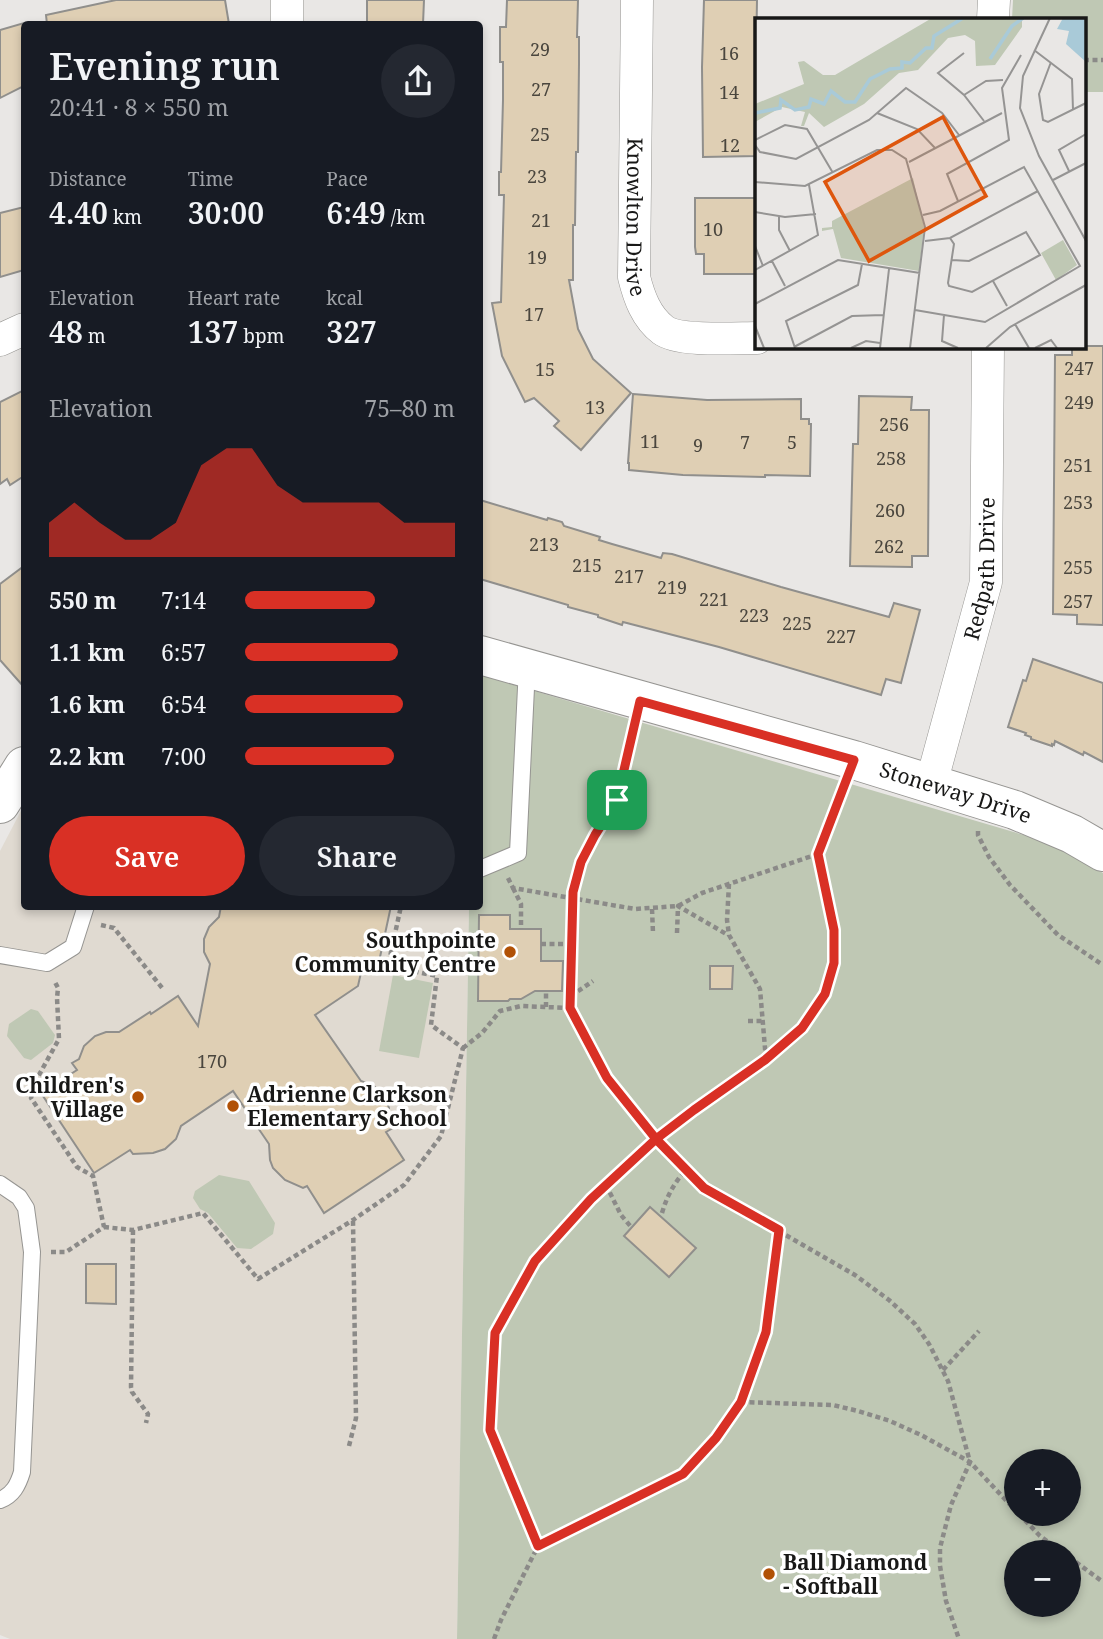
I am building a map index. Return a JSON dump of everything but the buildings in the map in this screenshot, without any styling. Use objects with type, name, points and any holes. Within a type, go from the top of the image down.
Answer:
[{"type":"street","points":[[287,0],[287,21]]},
{"type":"street","name":"Knowlton Drive","points":[[637,0],[634,277],[638,292],[645,310],[664,331],[699,338],[755,338]]},
{"type":"street","points":[[993,0],[993,18]]},
{"type":"street","points":[[0,340],[21,330]]},
{"type":"street","name":"Redpath Drive","points":[[931,784],[986,582],[988,348]]},
{"type":"street","name":"Stoneway Drive","points":[[483,656],[854,760],[1015,810],[1072,834],[1103,852]]},
{"type":"street","points":[[0,804],[21,771]]},
{"type":"lane","points":[[483,868],[518,853],[527,667]]},
{"type":"lane","points":[[0,955],[47,963],[73,947],[85,913]]},
{"type":"lane","points":[[0,1184],[19,1197],[26,1208],[32,1252],[22,1472],[18,1487],[0,1500]]},
{"type":"path","points":[[640,701],[617,800],[581,862],[573,898],[570,1008],[607,1078],[656,1139],[704,1188],[855,1275],[889,1300],[915,1324],[929,1344],[948,1381],[970,1462],[951,1505],[940,1548],[946,1601],[960,1639]]},
{"type":"path","points":[[538,1546],[490,1430],[495,1333],[535,1261],[591,1199],[656,1139],[765,1060],[802,1028],[825,994],[834,963],[834,930],[818,854],[854,760]]},
{"type":"path","points":[[978,799],[978,835],[1010,885],[1058,935],[1103,965]]},
{"type":"path","points":[[513,888],[635,909],[652,909],[678,906],[702,894],[818,854]]},
{"type":"path","points":[[500,861],[521,904],[521,929]]},
{"type":"path","points":[[729,884],[729,935],[760,989],[765,1060]]},
{"type":"path","points":[[677,933],[678,906]]},
{"type":"path","points":[[678,906],[729,935]]},
{"type":"path","points":[[652,909],[653,933]]},
{"type":"path","points":[[400,910],[388,966],[437,976],[431,1025],[463,1048]]},
{"type":"path","points":[[85,913],[114,928],[163,989]]},
{"type":"path","points":[[541,943],[572,944]]},
{"type":"path","points":[[47,963],[58,988],[59,1039],[35,1082],[31,1098],[77,1167],[93,1176],[104,1227]]},
{"type":"path","points":[[571,996],[593,981]]},
{"type":"path","points":[[546,991],[546,1007]]},
{"type":"path","points":[[32,1252],[66,1252],[104,1227],[133,1230],[203,1213],[258,1279],[404,1185],[441,1136],[463,1048],[482,1033],[500,1011],[521,1006],[570,1008]]},
{"type":"path","points":[[748,1021],[763,1021]]},
{"type":"path","points":[[662,1213],[675,1183],[687,1170]]},
{"type":"path","points":[[606,1185],[621,1216],[632,1228]]},
{"type":"path","points":[[349,1446],[356,1418],[353,1220]]},
{"type":"path","points":[[133,1230],[131,1387],[148,1414],[146,1423]]},
{"type":"path","points":[[494,1639],[538,1546],[683,1474],[716,1438],[741,1402],[766,1332],[779,1230]]},
{"type":"path","points":[[943,1370],[979,1331]]},
{"type":"path","points":[[741,1402],[833,1405],[900,1426],[970,1462],[1004,1498]]},
{"type":"path","points":[[1030,1526],[1046,1540]]},
{"type":"path","points":[[1081,1566],[1103,1582]]},
{"type":"shaded area","name":"Adrienne Clarkson Elementary School","points":[[21,811],[21,910],[469,910],[457,1639],[10,1639],[0,1635],[0,851]]},
{"type":"green space","points":[[1013,0],[1103,0],[1103,92],[1086,92],[1086,18],[1012,18]]},
{"type":"green space","points":[[483,676],[1024,835],[1063,850],[1103,873],[1103,1639],[457,1639],[469,910],[483,910]]},
{"type":"green space","points":[[393,975],[433,983],[419,1058],[379,1051]]},
{"type":"green space","points":[[31,1009],[38,1011],[55,1035],[53,1043],[31,1060],[24,1058],[7,1036],[9,1024]]},
{"type":"green space","points":[[219,1175],[249,1181],[275,1223],[273,1234],[251,1249],[237,1248],[193,1198],[195,1191]]},
{"type":"place","name":"Southpointe Community Centre","points":[[510,952]]},
{"type":"place","name":"Children's Village","points":[[138,1097]]},
{"type":"place","name":"Adrienne Clarkson Elementary School","points":[[233,1106]]},
{"type":"place","name":"Ball Diamond - Softball","points":[[769,1574]]},
{"type":"route","points":[[617,800],[581,862],[573,892],[570,1008],[607,1078],[656,1139],[704,1188],[779,1230],[766,1332],[741,1402],[716,1438],[683,1474],[538,1546],[490,1430],[495,1333],[535,1261],[591,1199],[656,1139],[765,1060],[802,1028],[825,994],[834,963],[834,930],[818,854],[854,760],[640,701],[617,800]]}]
